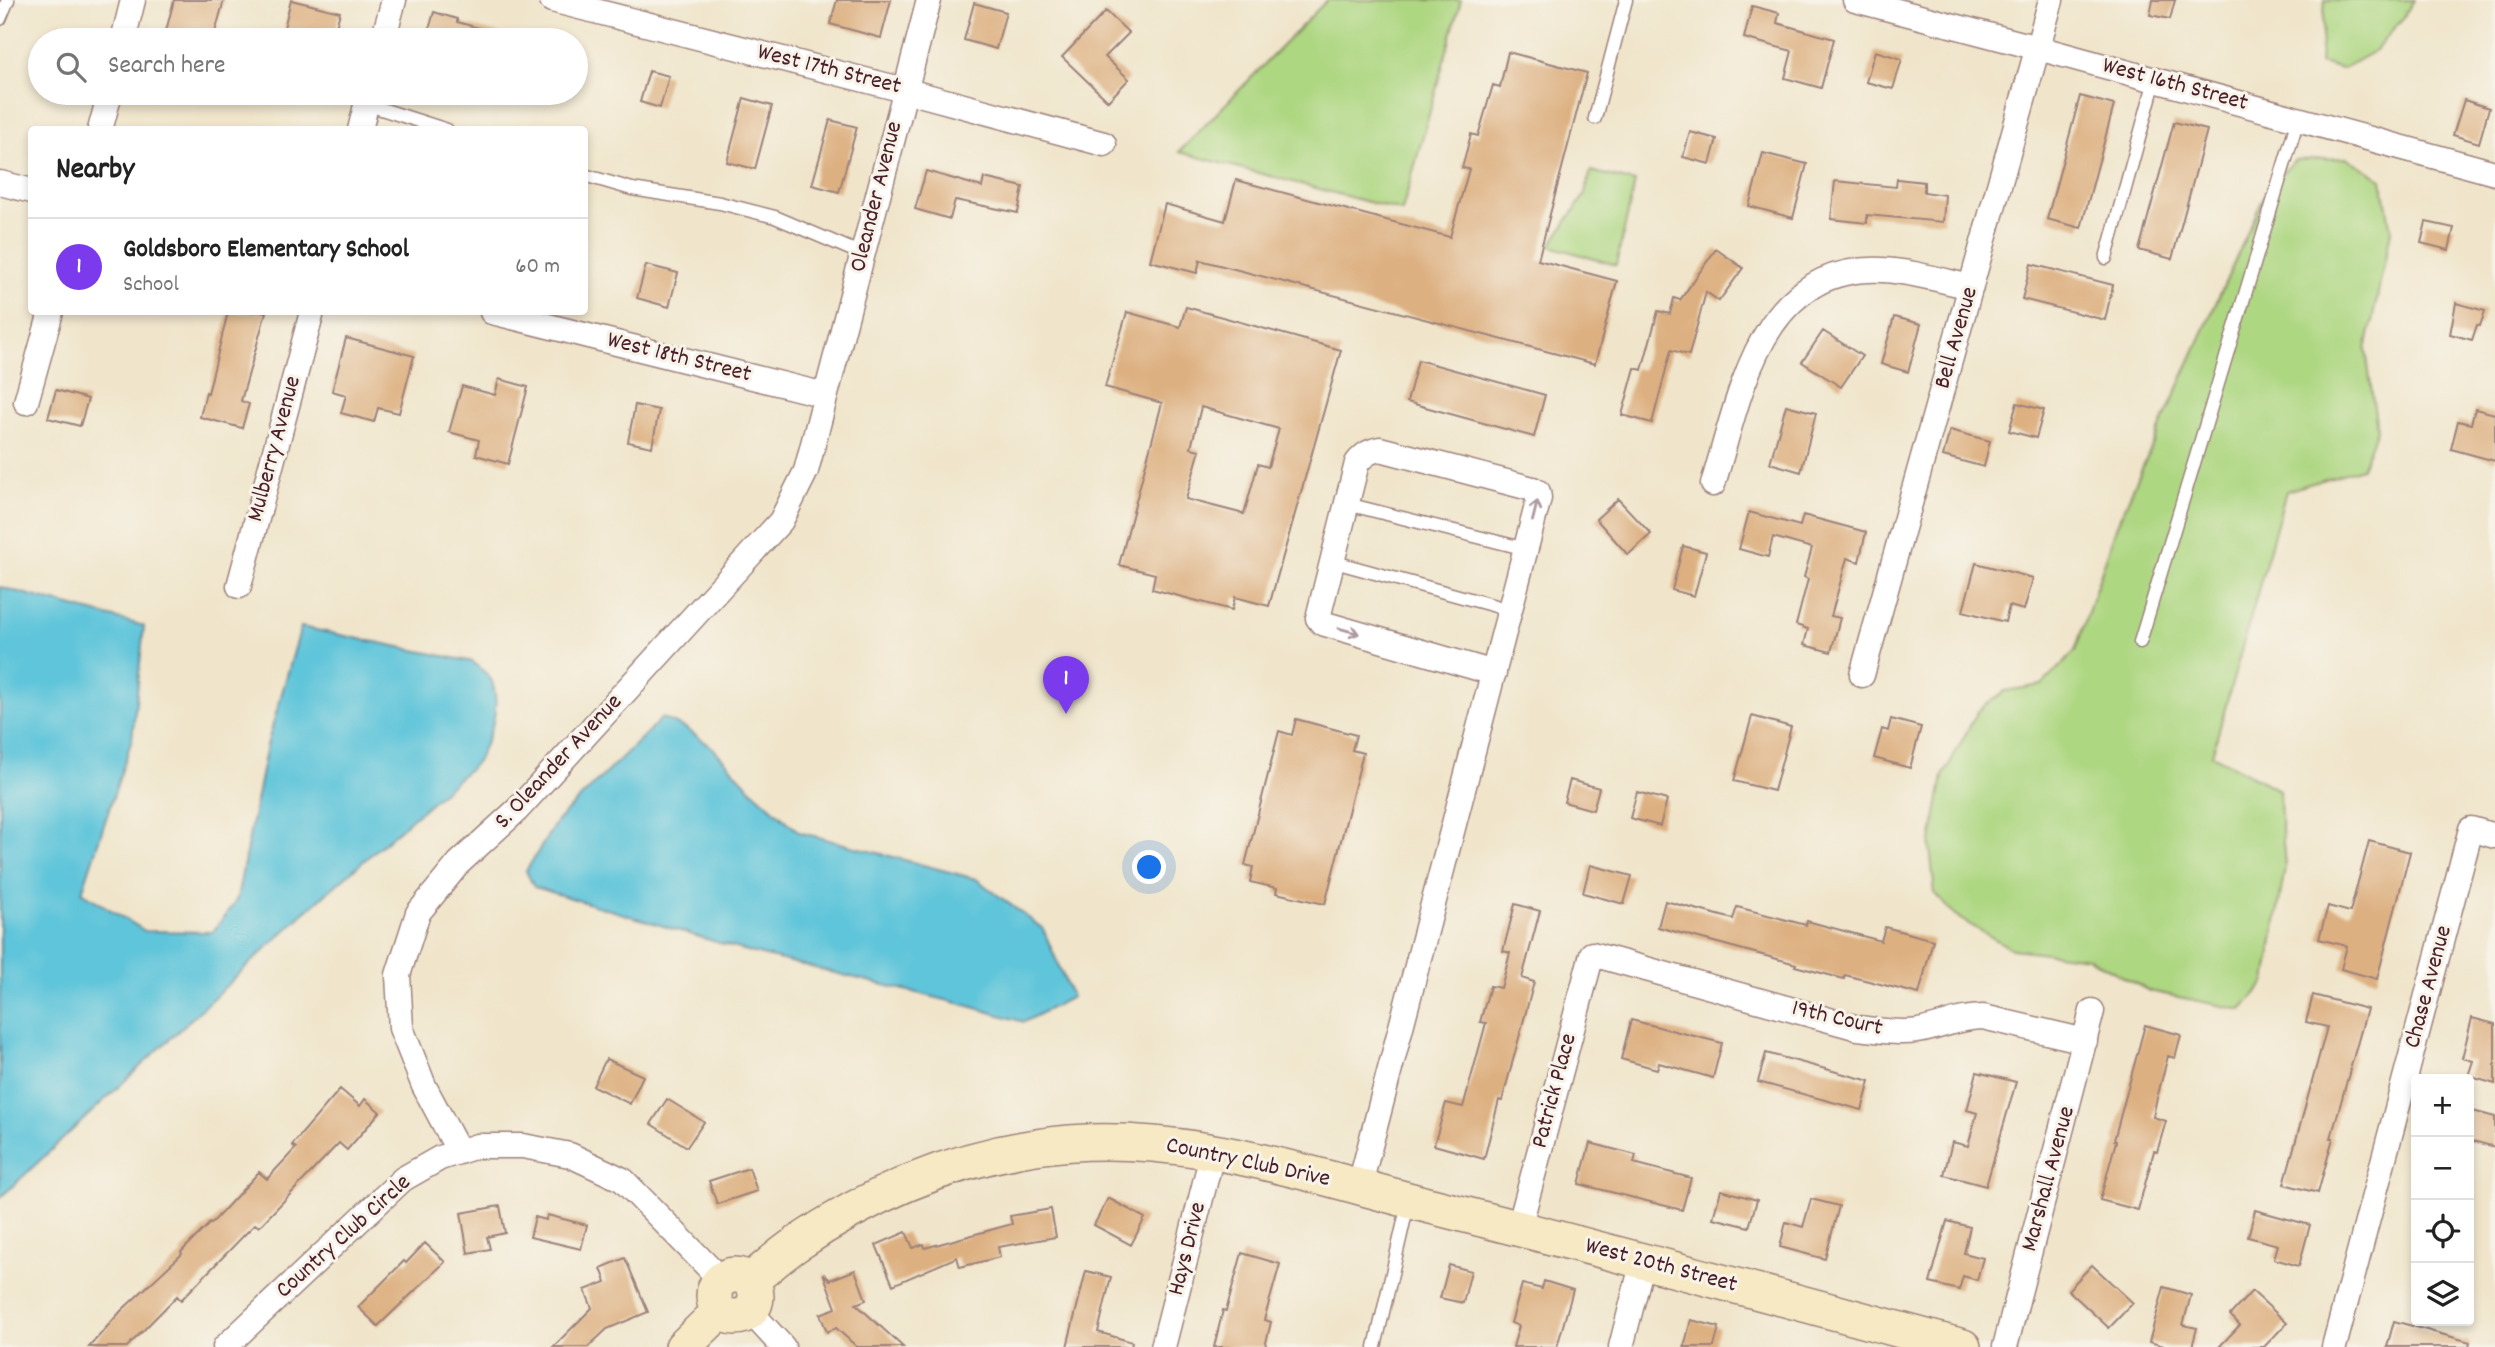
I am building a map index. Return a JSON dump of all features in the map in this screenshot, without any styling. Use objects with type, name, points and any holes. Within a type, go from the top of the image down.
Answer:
[{"type":"street","points":[[126,28],[133,0]]},
{"type":"street","points":[[386,28],[394,0]]},
{"type":"street","name":"West 17th Street","points":[[552,0],[904,89],[1104,144]]},
{"type":"street","name":"Oleander Avenue","points":[[825,395],[929,0]]},
{"type":"street","name":"West 16th Street","points":[[1855,0],[2495,173]]},
{"type":"street","name":"Bell Avenue","points":[[1862,675],[2051,0]]},
{"type":"street","points":[[101,126],[107,105]]},
{"type":"street","points":[[361,126],[366,105]]},
{"type":"street","points":[[0,183],[28,190]]},
{"type":"street","points":[[1713,484],[1751,360],[1773,320],[1796,297],[1823,279],[1851,272],[1883,270],[1971,287]]},
{"type":"street","points":[[26,401],[50,315]]},
{"type":"street","name":"Mulberry Avenue","points":[[239,586],[311,315]]},
{"type":"street","name":"West 18th Street","points":[[504,315],[825,395]]},
{"type":"street","name":"S. Oleander Avenue","points":[[459,1152],[424,1086],[401,1028],[398,975],[418,913],[459,863],[517,810],[781,521],[806,471],[825,395]]},
{"type":"street","points":[[1359,1188],[1494,673],[1526,549],[1538,492],[1380,449],[1363,456],[1357,463],[1318,618],[1322,623],[1494,673]]},
{"type":"street","name":"Chase Avenue","points":[[2334,1347],[2471,829],[2495,836]]},
{"type":"street","name":"19th Court","points":[[1592,954],[1858,1028],[1894,1032],[1918,1031],[1965,1017],[1983,1017],[2085,1041]]},
{"type":"street","name":"Patrick Place","points":[[1519,1228],[1592,954]]},
{"type":"street","name":"Marshall Avenue","points":[[2005,1347],[2092,1011]]},
{"type":"street","name":"Country Club Drive","points":[[682,1347],[735,1296],[794,1246],[857,1207],[917,1179],[983,1158],[1038,1146],[1111,1141],[1164,1144],[1213,1151],[1359,1188]]},
{"type":"street","name":"Country Club Circle","points":[[225,1347],[403,1179],[440,1158],[477,1146],[523,1146],[570,1155],[623,1180],[783,1347]]},
{"type":"street","name":"Hays Drive","points":[[1163,1347],[1213,1151]]},
{"type":"street","name":"West 20th Street","points":[[1359,1188],[1963,1347]]},
{"type":"street","points":[[1621,1347],[1643,1261]]},
{"type":"lane","points":[[0,19],[8,0]]},
{"type":"lane","points":[[1595,118],[1626,0]]},
{"type":"lane","points":[[2106,258],[2155,80]]},
{"type":"lane","points":[[385,105],[437,126]]},
{"type":"lane","points":[[2140,642],[2298,119]]},
{"type":"lane","points":[[588,177],[632,189],[720,203],[775,217],[862,254]]},
{"type":"lane","points":[[1347,504],[1526,549]]},
{"type":"lane","points":[[1331,561],[1510,610]]},
{"type":"lane","points":[[1376,1347],[1409,1200]]},
{"type":"green space","points":[[1327,0],[1461,0],[1402,211],[1179,152]]},
{"type":"green space","points":[[2325,0],[2414,0],[2403,18],[2376,50],[2342,69],[2320,63]]},
{"type":"green space","points":[[2347,158],[2382,179],[2391,231],[2366,350],[2377,430],[2362,468],[2286,491],[2212,755],[2279,790],[2285,867],[2266,982],[2242,1010],[2149,991],[2089,958],[2012,949],[1957,917],[1935,894],[1930,847],[1943,776],[1978,711],[2005,691],[2042,685],[2075,651],[2118,522],[2268,187],[2295,160]]},
{"type":"green space","points":[[1591,171],[1635,182],[1616,265],[1550,246],[1584,196]]},
{"type":"water","points":[[0,587],[144,626],[132,739],[82,892],[145,931],[213,932],[237,899],[267,745],[301,627],[473,662],[491,679],[496,703],[490,733],[477,762],[305,912],[0,1198]]},
{"type":"water","points":[[662,718],[685,728],[712,747],[752,790],[799,832],[976,879],[1043,929],[1072,997],[1024,1022],[962,1004],[749,952],[534,887],[526,871],[557,821]]},
{"type":"building","points":[[174,0],[224,0],[216,28],[167,28]]},
{"type":"building","points":[[291,0],[340,12],[336,28],[284,28]]},
{"type":"building","points":[[837,0],[891,0],[881,38],[830,24]]},
{"type":"building","points":[[2153,0],[2175,0],[2170,19],[2150,15]]},
{"type":"building","points":[[974,3],[1006,12],[996,49],[964,40]]},
{"type":"building","points":[[1752,6],[1779,13],[1777,23],[1834,39],[1821,88],[1785,78],[1792,51],[1744,38]]},
{"type":"building","points":[[1106,11],[1129,33],[1105,57],[1129,79],[1108,101],[1062,57]]},
{"type":"building","points":[[434,12],[479,28],[429,28]]},
{"type":"building","points":[[1875,51],[1902,59],[1893,89],[1866,82]]},
{"type":"building","points":[[1508,52],[1587,73],[1538,260],[1617,281],[1595,364],[1200,260],[1197,273],[1150,261],[1165,204],[1225,221],[1236,180],[1450,237],[1469,169],[1462,168],[1471,134],[1478,136],[1493,85],[1500,87]]},
{"type":"building","points":[[649,71],[669,76],[660,108],[640,102]]},
{"type":"building","points":[[2080,96],[2114,105],[2081,228],[2047,219]]},
{"type":"building","points":[[744,98],[772,106],[755,169],[727,162]]},
{"type":"building","points":[[2464,100],[2489,108],[2479,143],[2453,135]]},
{"type":"building","points":[[830,120],[857,127],[839,192],[812,185]]},
{"type":"building","points":[[2174,122],[2207,130],[2172,259],[2139,250]]},
{"type":"building","points":[[1690,132],[1717,139],[1710,164],[1683,157]]},
{"type":"building","points":[[1763,153],[1807,164],[1793,218],[1749,206]]},
{"type":"building","points":[[926,171],[982,187],[984,178],[1023,187],[1018,213],[955,200],[950,219],[915,209]]},
{"type":"building","points":[[1897,179],[1924,182],[1924,192],[1945,195],[1943,222],[1867,215],[1867,223],[1831,219],[1835,181],[1896,187]]},
{"type":"building","points":[[2426,222],[2454,228],[2449,250],[2421,243]]},
{"type":"building","points":[[1716,249],[1743,268],[1719,301],[1706,292],[1689,355],[1671,350],[1652,423],[1622,415],[1635,368],[1642,370],[1658,311],[1670,314],[1674,298],[1680,300]]},
{"type":"building","points":[[2031,264],[2113,285],[2105,320],[2022,299]]},
{"type":"building","points":[[646,265],[678,273],[669,307],[637,298]]},
{"type":"building","points":[[2456,303],[2485,311],[2472,340],[2450,334]]},
{"type":"building","points":[[1186,307],[1341,350],[1269,606],[1235,597],[1232,610],[1152,589],[1155,574],[1119,565],[1162,403],[1105,387],[1127,312],[1180,327]],"holes":[[[1201,407],[1279,429],[1268,467],[1258,464],[1244,514],[1186,499],[1200,450],[1191,448]]]},
{"type":"building","points":[[227,315],[265,315],[241,401],[249,404],[242,428],[200,417],[206,392],[208,393]]},
{"type":"building","points":[[1894,317],[1921,324],[1908,372],[1881,364]]},
{"type":"building","points":[[1823,331],[1862,356],[1841,387],[1802,362]]},
{"type":"building","points":[[346,338],[414,356],[399,413],[378,408],[374,422],[341,413],[346,395],[332,391]]},
{"type":"building","points":[[1418,360],[1545,395],[1534,437],[1407,402]]},
{"type":"building","points":[[499,379],[528,387],[508,464],[476,455],[479,440],[449,432],[462,386],[495,395]]},
{"type":"building","points":[[56,390],[88,399],[80,426],[48,418]]},
{"type":"building","points":[[2017,403],[2044,410],[2036,438],[2009,431]]},
{"type":"building","points":[[635,405],[659,410],[652,447],[628,442]]},
{"type":"building","points":[[1786,405],[1816,413],[1801,472],[1770,463]]},
{"type":"building","points":[[2475,409],[2495,414],[2495,461],[2451,449],[2458,421],[2471,424]]},
{"type":"building","points":[[1950,430],[1990,441],[1984,467],[1943,456]]},
{"type":"building","points":[[1618,499],[1651,534],[1628,555],[1596,519]]},
{"type":"building","points":[[1749,512],[1800,526],[1803,515],[1866,532],[1859,562],[1847,558],[1831,616],[1840,618],[1831,652],[1804,645],[1808,629],[1796,625],[1808,579],[1804,577],[1812,548],[1773,537],[1768,557],[1739,549]]},
{"type":"building","points":[[1683,546],[1706,552],[1694,596],[1672,590]]},
{"type":"building","points":[[1976,563],[2033,578],[2024,610],[2009,606],[2005,622],[1963,611]]},
{"type":"building","points":[[1752,716],[1791,727],[1774,791],[1734,781]]},
{"type":"building","points":[[1296,719],[1356,735],[1352,750],[1363,753],[1325,904],[1276,893],[1277,888],[1250,882],[1253,867],[1245,865],[1279,731],[1292,735]]},
{"type":"building","points":[[1891,719],[1921,727],[1910,768],[1874,758],[1882,729],[1888,731]]},
{"type":"building","points":[[1570,780],[1599,788],[1593,810],[1564,802]]},
{"type":"building","points":[[1637,792],[1667,800],[1660,826],[1630,818]]},
{"type":"building","points":[[2369,841],[2410,852],[2377,979],[2341,969],[2347,946],[2319,939],[2328,906],[2350,912]]},
{"type":"building","points":[[1590,865],[1632,876],[1624,904],[1583,893]]},
{"type":"building","points":[[1665,901],[1733,919],[1737,907],[1806,925],[1807,921],[1881,941],[1885,927],[1933,940],[1919,994],[1845,975],[1844,979],[1658,927]]},
{"type":"building","points":[[1515,904],[1540,911],[1522,978],[1534,982],[1484,1159],[1434,1145],[1446,1103],[1463,1107],[1486,1023],[1480,1022],[1490,986],[1501,988],[1510,953],[1503,951]]},
{"type":"building","points":[[2313,995],[2367,1009],[2318,1193],[2284,1184],[2327,1027],[2306,1022]]},
{"type":"building","points":[[2472,1018],[2495,1024],[2495,1084],[2469,1074],[2473,1061],[2462,1058]]},
{"type":"building","points":[[1631,1020],[1722,1043],[1713,1078],[1659,1063],[1657,1069],[1621,1059]]},
{"type":"building","points":[[2145,1025],[2181,1035],[2175,1058],[2168,1056],[2156,1102],[2153,1117],[2166,1121],[2157,1152],[2154,1151],[2138,1210],[2100,1200]]},
{"type":"building","points":[[1766,1053],[1870,1081],[1862,1110],[1758,1082]]},
{"type":"building","points":[[606,1059],[643,1076],[630,1104],[593,1086]]},
{"type":"building","points":[[1977,1072],[2016,1082],[1986,1186],[1944,1175],[1952,1142],[1968,1146],[1977,1113],[1967,1110]]},
{"type":"building","points":[[340,1089],[360,1106],[365,1099],[380,1112],[347,1150],[339,1143],[259,1227],[255,1224],[181,1300],[177,1296],[127,1347],[89,1347],[121,1311],[182,1254],[259,1172],[267,1179],[296,1148],[292,1145]]},
{"type":"building","points":[[667,1099],[704,1122],[687,1147],[651,1124]]},
{"type":"building","points":[[2474,1111],[2495,1117],[2495,1147],[2474,1141]]},
{"type":"building","points":[[1590,1143],[1636,1155],[1634,1163],[1691,1178],[1682,1210],[1579,1184]]},
{"type":"building","points":[[749,1168],[757,1191],[717,1204],[709,1181]]},
{"type":"building","points":[[1721,1190],[1757,1200],[1749,1227],[1713,1218]]},
{"type":"building","points":[[1108,1198],[1145,1218],[1131,1245],[1094,1225]]},
{"type":"building","points":[[1811,1199],[1839,1206],[1825,1259],[1780,1247],[1786,1222],[1803,1227]]},
{"type":"building","points":[[500,1206],[505,1233],[487,1237],[490,1249],[468,1253],[461,1213]]},
{"type":"building","points":[[1051,1209],[1056,1237],[998,1247],[1000,1257],[960,1267],[957,1257],[893,1285],[876,1245],[906,1232],[913,1248],[924,1244],[925,1248],[1012,1224],[1010,1216]]},
{"type":"building","points":[[2255,1210],[2310,1225],[2299,1266],[2274,1259],[2278,1245],[2248,1237]]},
{"type":"building","points":[[547,1215],[587,1225],[581,1249],[530,1237],[535,1217],[546,1220]]},
{"type":"building","points":[[1947,1221],[1970,1227],[1964,1253],[1983,1258],[1977,1280],[1963,1276],[1959,1290],[1930,1283]]},
{"type":"building","points":[[425,1243],[445,1262],[378,1326],[358,1307]]},
{"type":"building","points":[[1242,1253],[1280,1264],[1264,1320],[1271,1322],[1265,1347],[1214,1347],[1223,1310],[1226,1311]]},
{"type":"building","points":[[625,1258],[648,1312],[607,1329],[588,1347],[553,1347],[592,1308],[585,1290],[606,1282],[601,1268]]},
{"type":"building","points":[[1449,1265],[1471,1271],[1463,1303],[1440,1298]]},
{"type":"building","points":[[2092,1265],[2133,1303],[2109,1328],[2068,1290]]},
{"type":"building","points":[[855,1270],[866,1300],[856,1304],[903,1347],[857,1347],[836,1328],[827,1332],[820,1314],[836,1308],[823,1273],[830,1280]]},
{"type":"building","points":[[1086,1271],[1111,1277],[1098,1332],[1132,1342],[1131,1347],[1067,1347]]},
{"type":"building","points":[[1544,1281],[1573,1290],[1557,1347],[1513,1347],[1519,1326],[1511,1323],[1522,1284],[1542,1289]]},
{"type":"building","points":[[2164,1287],[2191,1295],[2183,1325],[2197,1328],[2192,1347],[2168,1347],[2149,1342]]},
{"type":"building","points":[[2252,1291],[2287,1323],[2264,1347],[2219,1347],[2240,1325],[2230,1315]]},
{"type":"building","points":[[1691,1320],[1719,1327],[1714,1347],[1684,1347]]},
{"type":"building","points":[[2394,1321],[2470,1342],[2469,1347],[2387,1347]]},
{"type":"place","name":"Goldsboro Elementary School","points":[[1066,714]]}]
